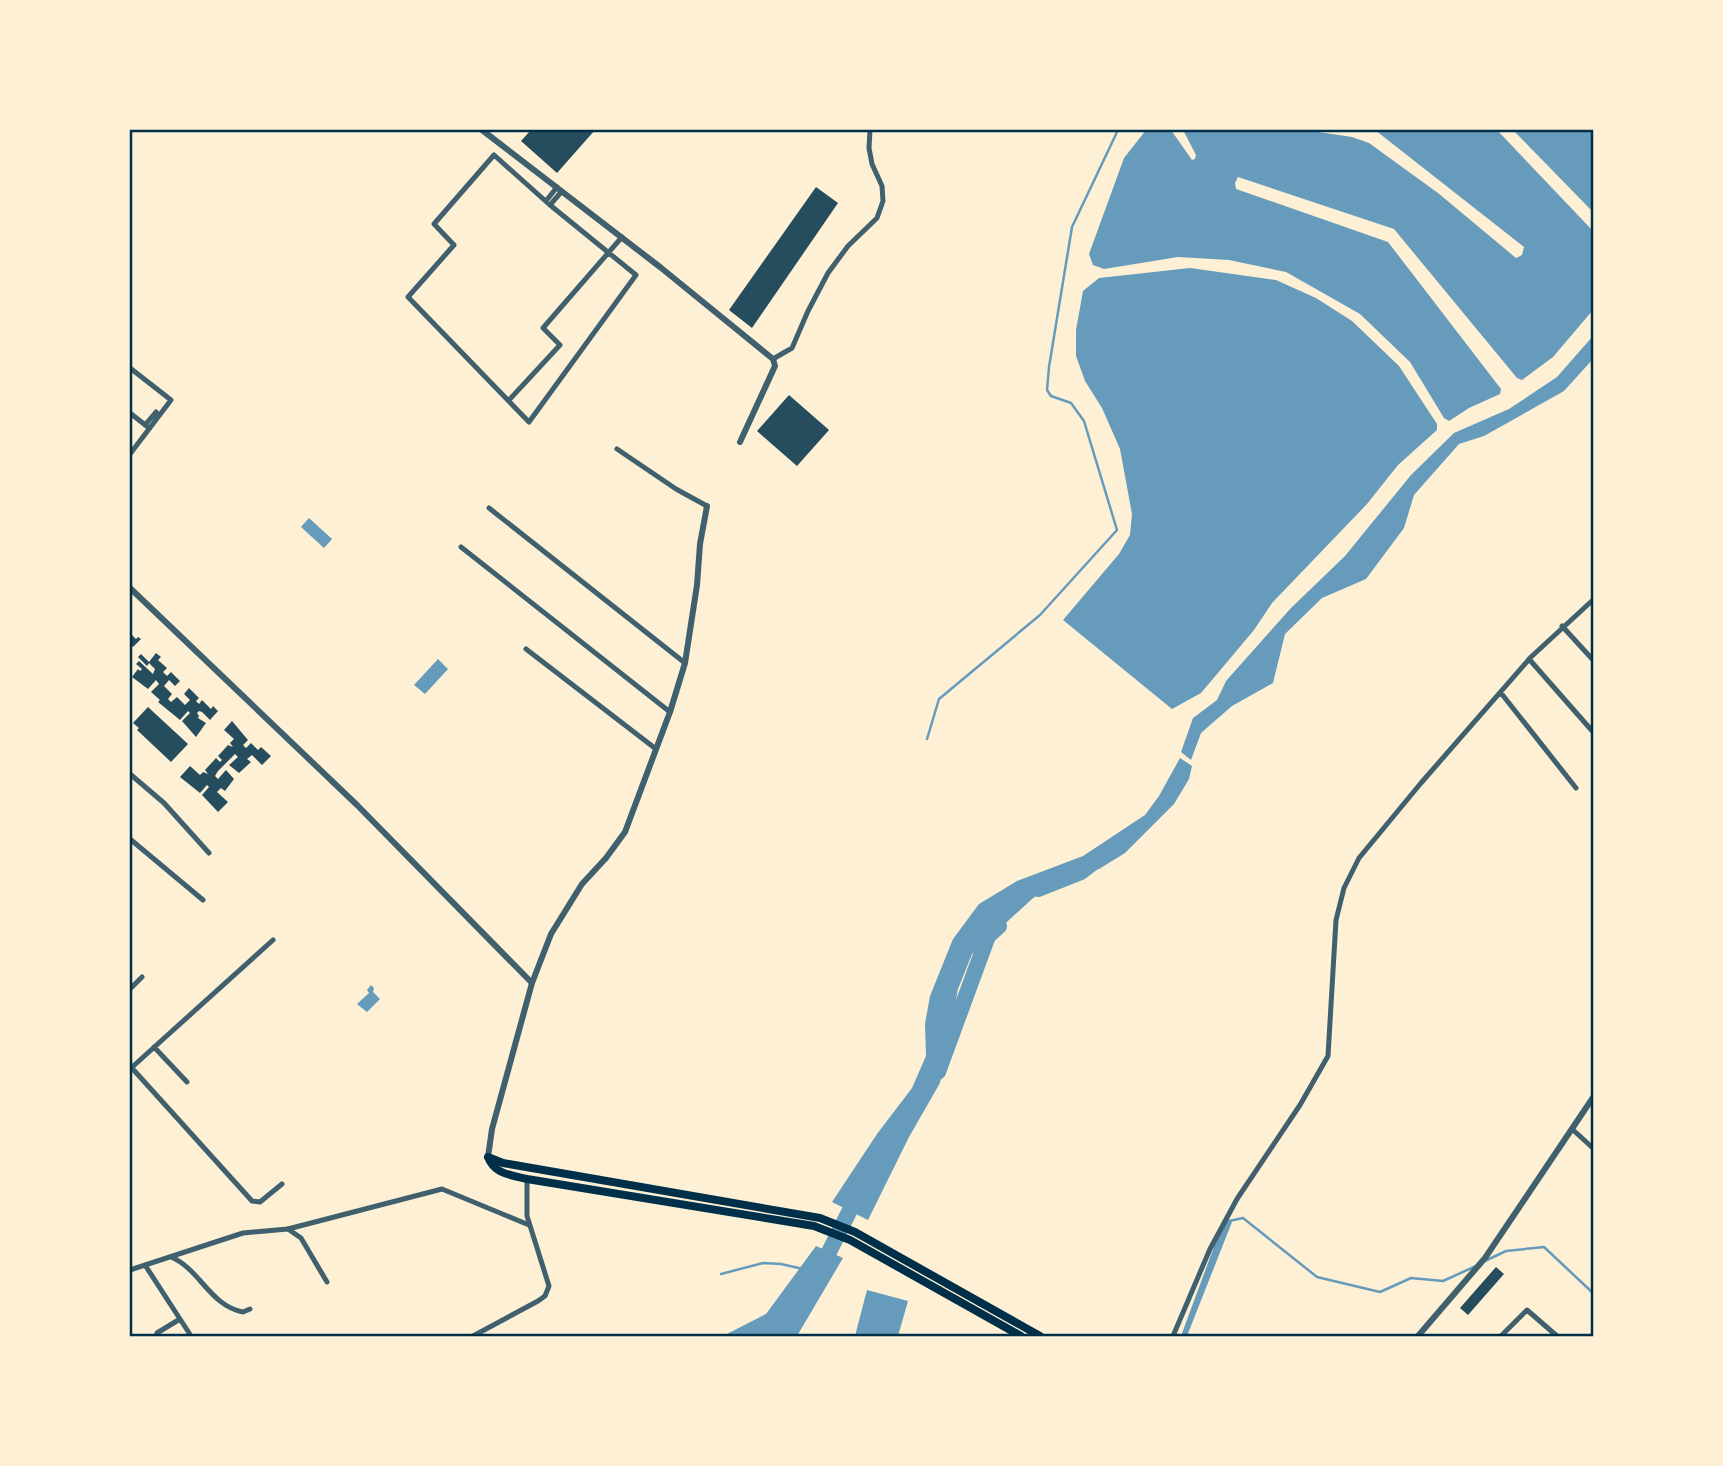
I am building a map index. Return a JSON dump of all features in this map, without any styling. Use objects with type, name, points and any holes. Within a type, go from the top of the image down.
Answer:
[{"type":"main road","points":[[488,1157],[503,1163],[820,1217],[1021,1336]]},
{"type":"main road","points":[[488,1157],[491,1164],[502,1173],[527,1179],[814,1226],[852,1236],[1040,1336]]},
{"type":"main road","points":[[502,1173],[503,1163]]},
{"type":"street","points":[[773,359],[792,348],[828,273],[848,246],[877,218],[883,201],[882,186],[870,156],[870,130]]},
{"type":"street","points":[[485,131],[773,359],[775,366],[740,442]]},
{"type":"street","points":[[494,155],[548,203],[636,275],[529,422],[408,297],[454,245],[434,224],[494,155]]},
{"type":"street","points":[[548,203],[559,189]]},
{"type":"street","points":[[509,400],[561,345],[543,328],[622,237]]},
{"type":"street","points":[[130,368],[171,400],[147,427]]},
{"type":"street","points":[[130,454],[156,412]]},
{"type":"street","points":[[130,413],[147,427]]},
{"type":"street","points":[[130,439],[136,445]]},
{"type":"street","points":[[488,1157],[492,1129],[532,983],[558,924],[582,884],[625,832],[652,765],[685,663],[707,506],[676,489],[617,449]]},
{"type":"street","points":[[489,508],[685,663]]},
{"type":"street","points":[[461,547],[670,712]]},
{"type":"street","points":[[130,588],[357,805],[532,983]]},
{"type":"street","points":[[1173,1336],[1227,1216],[1300,1105],[1328,1056],[1335,920],[1344,888],[1359,858],[1529,659],[1594,599]]},
{"type":"street","points":[[1562,626],[1594,661]]},
{"type":"street","points":[[526,649],[656,748]]},
{"type":"street","points":[[1529,659],[1594,733]]},
{"type":"street","points":[[1501,692],[1576,788]]},
{"type":"street","points":[[130,774],[164,803],[209,853]]},
{"type":"street","points":[[130,839],[203,900]]},
{"type":"street","points":[[273,940],[130,1068],[251,1201],[260,1202],[282,1184]]},
{"type":"street","points":[[130,989],[142,976]]},
{"type":"street","points":[[154,1047],[187,1082]]},
{"type":"street","points":[[1418,1336],[1485,1258],[1594,1096]]},
{"type":"street","points":[[1572,1129],[1594,1149]]},
{"type":"street","points":[[473,1336],[545,1296],[548,1286],[527,1216],[527,1179]]},
{"type":"street","points":[[130,1270],[243,1233],[288,1229],[442,1189],[529,1225]]},
{"type":"street","points":[[288,1229],[300,1238],[327,1282]]},
{"type":"street","points":[[171,1257],[183,1262],[210,1293],[228,1308],[243,1312],[250,1309]]},
{"type":"street","points":[[145,1265],[191,1336]]},
{"type":"street","points":[[1501,1336],[1527,1310],[1557,1336]]},
{"type":"street","points":[[157,1333],[180,1319]]},
{"type":"water","points":[[1146,130],[1171,130],[1192,160],[1196,155],[1183,130],[1305,130],[1352,137],[1369,143],[1438,193],[1516,258],[1522,255],[1524,247],[1375,130],[1497,130],[1593,231],[1593,310],[1553,357],[1522,380],[1517,378],[1394,229],[1238,177],[1236,189],[1388,242],[1501,389],[1500,394],[1469,408],[1449,421],[1444,418],[1410,362],[1360,314],[1286,272],[1229,260],[1178,257],[1104,269],[1093,265],[1089,254],[1124,158]]},
{"type":"water","points":[[1513,130],[1593,130],[1593,212]]},
{"type":"water","points":[[1190,268],[1276,280],[1316,298],[1352,321],[1399,366],[1437,424],[1437,430],[1398,465],[1367,504],[1272,603],[1254,630],[1201,693],[1172,709],[1063,620],[1119,554],[1130,535],[1132,514],[1120,449],[1102,408],[1085,381],[1076,356],[1076,330],[1083,291],[1099,278]]},
{"type":"water","points":[[1593,336],[1593,359],[1564,391],[1484,436],[1459,444],[1414,495],[1404,528],[1366,579],[1322,598],[1285,634],[1273,683],[1232,706],[1201,733],[1191,760],[1181,752],[1193,718],[1217,700],[1226,681],[1291,608],[1345,556],[1411,475],[1454,433],[1509,409],[1557,377]]},
{"type":"water","points":[[309,518],[332,539],[324,548],[301,527]]},
{"type":"water","points":[[438,659],[448,669],[425,694],[414,685]]},
{"type":"water","points":[[1180,758],[1192,766],[1189,779],[1174,804],[1125,853],[1099,869],[1061,877],[1032,899],[972,954],[958,989],[940,1083],[909,1137],[868,1220],[832,1202],[877,1134],[912,1088],[926,1056],[925,1024],[930,996],[953,939],[979,904],[1017,881],[1083,856],[1145,815]]},
{"type":"water","points":[[371,985],[373,992],[380,999],[367,1012],[357,1004],[369,993],[367,990]]},
{"type":"water","points":[[1225,1217],[1232,1222],[1187,1336],[1181,1336]]},
{"type":"water","points":[[816,1246],[843,1258],[797,1336],[723,1336],[766,1314]]},
{"type":"water","points":[[867,1290],[908,1301],[898,1336],[855,1336]]},
{"type":"building","points":[[531,130],[595,130],[557,173],[521,141]]},
{"type":"building","points":[[816,187],[838,203],[752,328],[729,310]]},
{"type":"building","points":[[789,395],[829,430],[797,466],[757,431]]},
{"type":"building","points":[[130,633],[136,639],[141,639],[133,647],[130,644]]},
{"type":"building","points":[[156,653],[161,657],[158,660],[167,668],[163,672],[167,676],[171,672],[180,681],[175,686],[169,680],[164,686],[172,694],[168,699],[171,702],[177,697],[185,705],[190,700],[184,694],[189,688],[199,698],[196,701],[199,704],[202,700],[211,709],[213,706],[218,711],[210,720],[202,712],[197,713],[198,718],[206,723],[196,737],[182,721],[190,713],[188,711],[180,720],[158,702],[160,700],[151,692],[159,684],[156,680],[148,689],[132,677],[138,669],[142,669],[136,664],[139,661],[153,674],[155,669],[149,663],[147,666],[138,657],[141,654],[149,662]]},
{"type":"building","points":[[148,707],[188,744],[171,762],[133,723]]},
{"type":"building","points":[[232,721],[248,740],[243,745],[246,748],[251,743],[271,756],[262,765],[252,755],[247,759],[251,762],[239,773],[229,765],[238,757],[235,754],[218,771],[215,776],[218,779],[226,770],[234,779],[225,791],[221,788],[217,792],[228,802],[218,812],[202,795],[209,787],[207,785],[200,793],[180,777],[190,766],[200,775],[203,772],[208,774],[205,770],[216,758],[220,762],[222,760],[218,756],[228,745],[233,747],[230,743],[234,739],[224,730]]},
{"type":"building","points":[[1496,1267],[1504,1274],[1468,1315],[1460,1308]]},
{"type":"waterway","points":[[927,739],[939,699],[1040,615],[1117,530],[1084,421],[1071,403],[1051,396],[1047,390],[1072,227],[1118,130]]},
{"type":"waterway","points":[[1038,889],[1081,872],[1098,859]]},
{"type":"waterway","points":[[938,1072],[988,936],[999,926]]},
{"type":"waterway","points":[[820,1270],[850,1210],[861,1195]]},
{"type":"waterway","points":[[1229,1221],[1243,1218],[1317,1277],[1380,1292],[1411,1278],[1443,1281],[1476,1266]]},
{"type":"waterway","points":[[1485,1261],[1506,1251],[1544,1247],[1594,1294]]},
{"type":"waterway","points":[[721,1274],[763,1263],[803,1269]]}]
